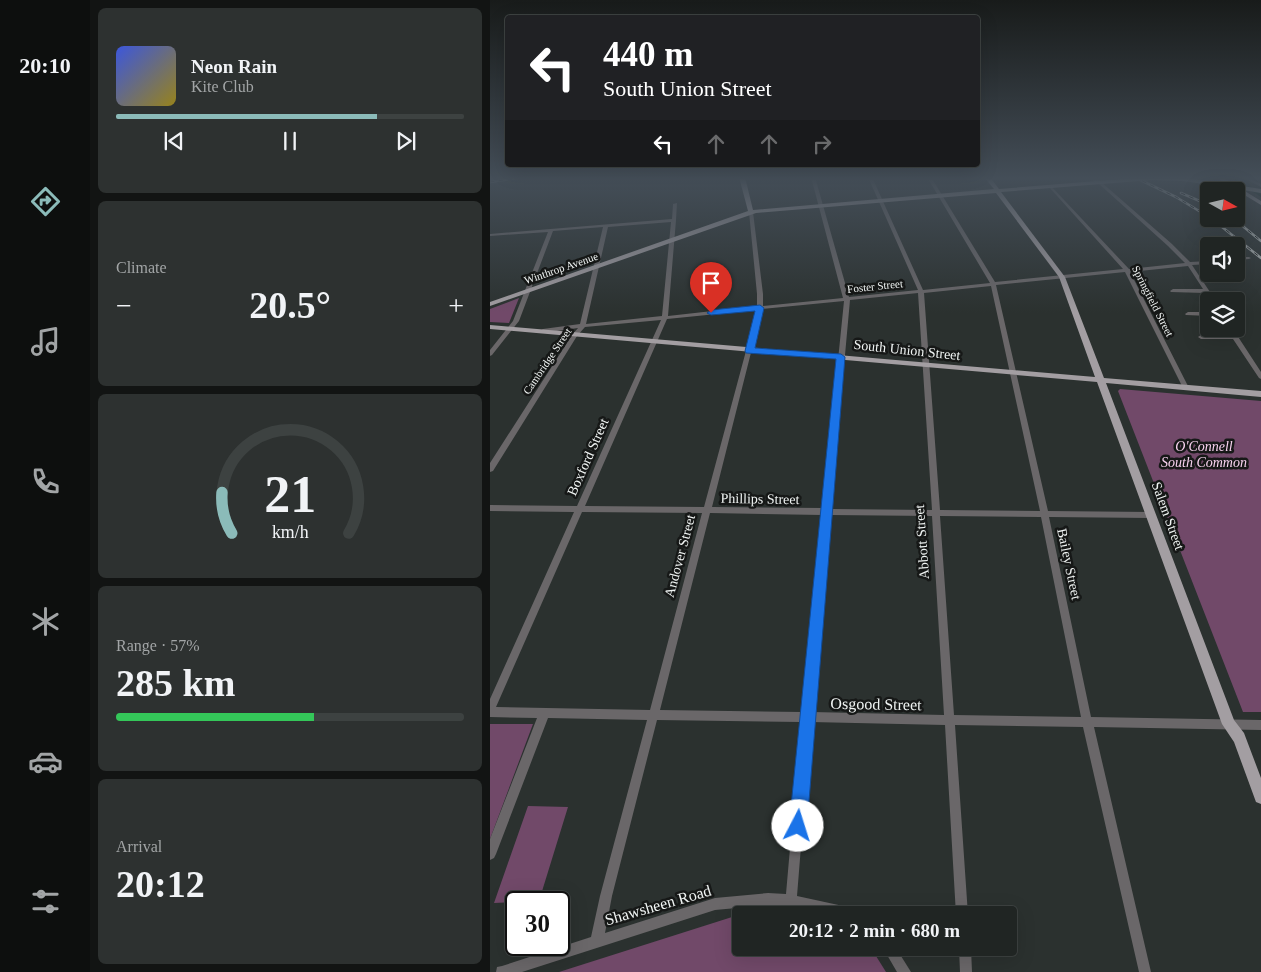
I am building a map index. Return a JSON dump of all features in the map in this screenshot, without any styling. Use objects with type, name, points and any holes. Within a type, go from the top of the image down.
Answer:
[{"type":"main road","name":"Winthrop Avenue","points":[[490,304],[723,222]]},
{"type":"main road","name":"Salem Street","points":[[1022,222],[1062,277],[1229,724],[1239,738],[1261,797]]},
{"type":"main road","name":"South Union Street","points":[[490,327],[1261,394]]},
{"type":"street","points":[[491,237],[647,222]]},
{"type":"street","name":"Boxford Street","points":[[490,711],[665,318],[674,222]]},
{"type":"street","name":"Andover Street","points":[[597,940],[606,896],[760,308],[752,222]]},
{"type":"street","points":[[791,901],[806,718],[847,299],[825,222]]},
{"type":"street","name":"Abbott Street","points":[[891,222],[920,291],[961,906]]},
{"type":"street","name":"Bailey Street","points":[[956,222],[993,284],[1014,374],[1087,722],[1145,972]]},
{"type":"street","name":"Springfield Street","points":[[1083,222],[1127,270],[1186,388]]},
{"type":"street","points":[[1145,222],[1189,264],[1206,291]]},
{"type":"street","name":"Cambridge Street","points":[[490,469],[575,335],[583,326],[606,226]]},
{"type":"street","points":[[490,354],[516,321],[551,231]]},
{"type":"street","points":[[1245,259],[1249,258]]},
{"type":"street","name":"Foster Street","points":[[544,331],[1200,263]]},
{"type":"street","points":[[1173,291],[1206,291]]},
{"type":"street","points":[[1188,314],[1200,314]]},
{"type":"street","points":[[1201,337],[1236,338],[1261,376]]},
{"type":"street","name":"Phillips Street","points":[[490,508],[1151,515]]},
{"type":"street","name":"Osgood Street","points":[[490,711],[653,716],[1261,725]]},
{"type":"street","points":[[490,854],[544,714]]},
{"type":"street","name":"Shawsheen Road","points":[[502,972],[597,940],[715,904],[768,899],[815,906]]},
{"type":"street","points":[[894,956],[905,972]]},
{"type":"street","points":[[965,956],[966,972]]},
{"type":"green space","points":[[519,298],[509,323],[490,322],[490,309]]},
{"type":"green space","name":"O'Connell South Common","points":[[1120,389],[1261,401],[1261,712],[1243,712],[1118,391]]},
{"type":"green space","points":[[490,724],[533,724],[490,839]]},
{"type":"green space","points":[[528,806],[568,807],[542,891],[505,891],[505,903],[494,903]]},
{"type":"green space","points":[[732,917],[732,956],[876,956],[886,972],[559,972]]},
{"type":"railway","points":[[1223,228],[1261,258]]},
{"type":"railway","points":[[1245,228],[1261,241]]},
{"type":"route","points":[[711,313],[760,308],[750,351],[841,357],[805,729],[798,826]]}]
